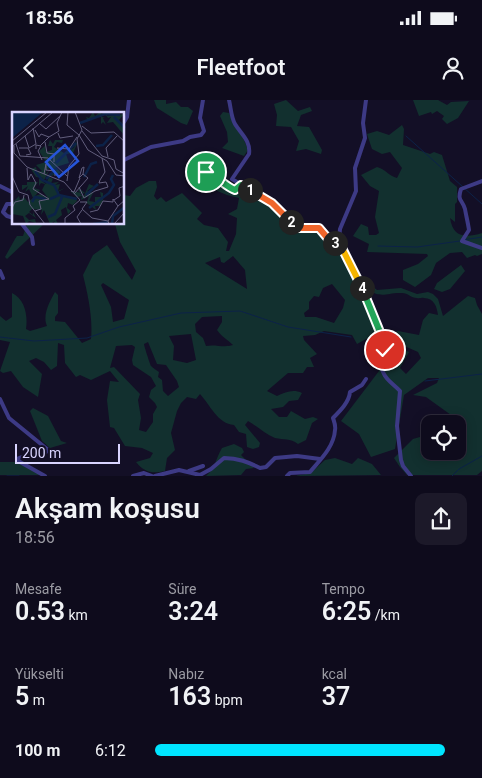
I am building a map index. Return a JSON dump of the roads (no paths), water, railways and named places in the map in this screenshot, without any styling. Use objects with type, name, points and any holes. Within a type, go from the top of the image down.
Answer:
[{"type":"street","points":[[125,120],[129,100]]},
{"type":"street","points":[[125,160],[151,147],[183,141],[202,134],[204,131],[200,118],[203,100]]},
{"type":"street","points":[[229,100],[235,124],[245,138],[250,150],[232,179],[272,203],[288,220],[299,228],[319,228],[330,241],[341,246]]},
{"type":"street","points":[[366,100],[365,138],[355,168],[356,191],[342,224],[339,240],[366,296],[383,341],[385,350],[382,373],[400,391],[397,426],[401,460],[411,476]]},
{"type":"street","points":[[151,147],[155,142]]},
{"type":"street","points":[[199,178],[202,172],[206,172],[216,176],[235,190],[241,185]]},
{"type":"street","points":[[482,181],[461,189],[459,201],[464,206],[469,230],[462,241],[482,248]]},
{"type":"street","points":[[0,186],[12,192]]},
{"type":"street","points":[[12,204],[7,204],[4,212],[7,216],[12,217]]},
{"type":"street","points":[[23,225],[32,237],[33,244]]},
{"type":"street","points":[[0,272],[3,278]]},
{"type":"street","points":[[287,476],[290,473],[310,472],[320,460],[329,448],[336,429],[333,418],[345,405],[350,397],[350,392],[362,385],[366,379]]},
{"type":"street","points":[[0,399],[9,418],[47,449],[46,452],[25,455],[18,459],[45,476]]},
{"type":"street","points":[[133,476],[144,473],[154,476],[179,470],[200,475],[224,458],[245,461],[260,468],[266,467],[275,458],[296,456],[320,460]]},
{"type":"street","points":[[187,472],[203,466]]},
{"type":"waterway","points":[[406,136],[482,204]]},
{"type":"waterway","points":[[463,240],[482,237]]},
{"type":"waterway","points":[[378,246],[417,247],[460,241]]},
{"type":"waterway","points":[[0,337],[34,341],[87,338],[119,327],[181,313],[240,311],[288,327],[351,337]]},
{"type":"waterway","points":[[425,381],[482,374]]},
{"type":"waterway","points":[[452,476],[459,469],[482,456]]},
{"type":"waterway","points":[[7,476],[19,476]]}]
